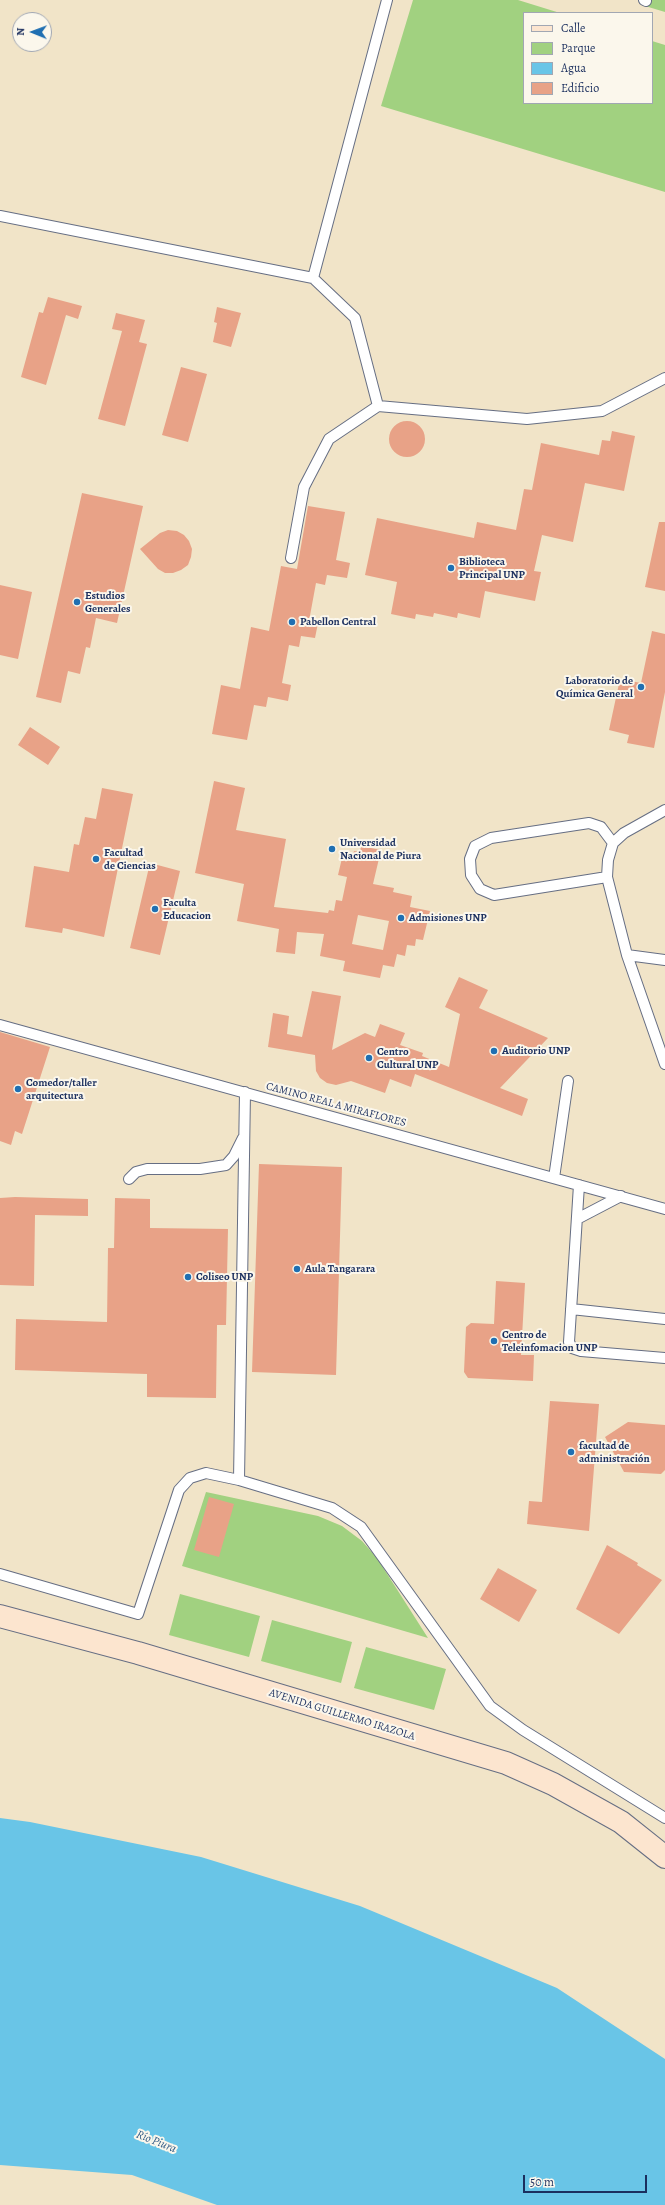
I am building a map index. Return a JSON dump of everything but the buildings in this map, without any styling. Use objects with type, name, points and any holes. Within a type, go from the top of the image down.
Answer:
[{"type":"main road","name":"AVENIDA GUILLERMO IRAZOLA","points":[[0,1616],[138,1653],[506,1762],[553,1784],[621,1822],[665,1856]]},
{"type":"lane","points":[[313,278],[387,0]]},
{"type":"lane","points":[[0,216],[313,278],[355,318],[378,406]]},
{"type":"lane","points":[[291,558],[304,487],[329,439],[378,406],[527,419],[602,410],[665,378]]},
{"type":"lane","points":[[665,810],[624,833],[613,843],[608,860],[607,877],[627,955],[665,1064]]},
{"type":"lane","points":[[607,877],[494,895],[480,889],[472,875],[470,859],[475,846],[491,838],[589,823],[601,827],[613,843]]},
{"type":"lane","points":[[627,955],[665,960]]},
{"type":"lane","name":"CAMINO REAL A MIRAFLORES","points":[[0,1024],[665,1209]]},
{"type":"lane","points":[[554,1178],[568,1081]]},
{"type":"lane","points":[[239,1480],[245,1092]]},
{"type":"lane","points":[[129,1179],[136,1172],[147,1169],[200,1169],[226,1165],[234,1156],[244,1135]]},
{"type":"lane","points":[[579,1185],[569,1342],[572,1348],[581,1351],[665,1358]]},
{"type":"lane","points":[[577,1219],[621,1196]]},
{"type":"lane","points":[[571,1309],[665,1319]]},
{"type":"lane","points":[[0,1574],[138,1614],[179,1490],[190,1478],[206,1473],[239,1480],[332,1508],[361,1527],[490,1706],[523,1730],[665,1818]]},
{"type":"green space","points":[[413,0],[518,0],[557,12],[523,12],[523,104],[653,104],[653,41],[665,45],[665,192],[381,106]]},
{"type":"green space","points":[[646,0],[665,0],[665,12],[645,6]]},
{"type":"green space","points":[[206,1492],[318,1516],[342,1526],[362,1541],[377,1558],[428,1638],[182,1566]]},
{"type":"green space","points":[[180,1594],[260,1616],[249,1657],[169,1635]]},
{"type":"green space","points":[[272,1620],[352,1642],[341,1683],[261,1661]]},
{"type":"green space","points":[[366,1647],[446,1669],[434,1710],[354,1688]]},
{"type":"water","name":"Río Piura","points":[[0,1818],[30,1822],[201,1857],[360,1906],[557,1988],[665,2059],[665,2205],[217,2205],[132,2175],[0,2165]]},
{"type":"place","name":"Biblioteca Principal UNP","points":[[451,568]]},
{"type":"place","name":"Estudios Generales","points":[[77,602]]},
{"type":"place","name":"Pabellon Central","points":[[292,622]]},
{"type":"place","name":"Laboratorio de Química General","points":[[641,687]]},
{"type":"place","name":"Universidad Nacional de Piura","points":[[332,849]]},
{"type":"place","name":"Facultad de Ciencias","points":[[96,859]]},
{"type":"place","name":"Faculta Educacion","points":[[155,909]]},
{"type":"place","name":"Admisiones UNP","points":[[401,918]]},
{"type":"place","name":"Auditorio UNP","points":[[494,1051]]},
{"type":"place","name":"Centro Cultural UNP","points":[[369,1058]]},
{"type":"place","name":"Comedor/taller arquitectura","points":[[18,1089]]},
{"type":"place","name":"Aula Tangarara","points":[[297,1269]]},
{"type":"place","name":"Coliseo UNP","points":[[188,1277]]},
{"type":"place","name":"Centro de Teleinfomacion UNP","points":[[494,1341]]},
{"type":"place","name":"facultad de administración","points":[[571,1452]]}]
